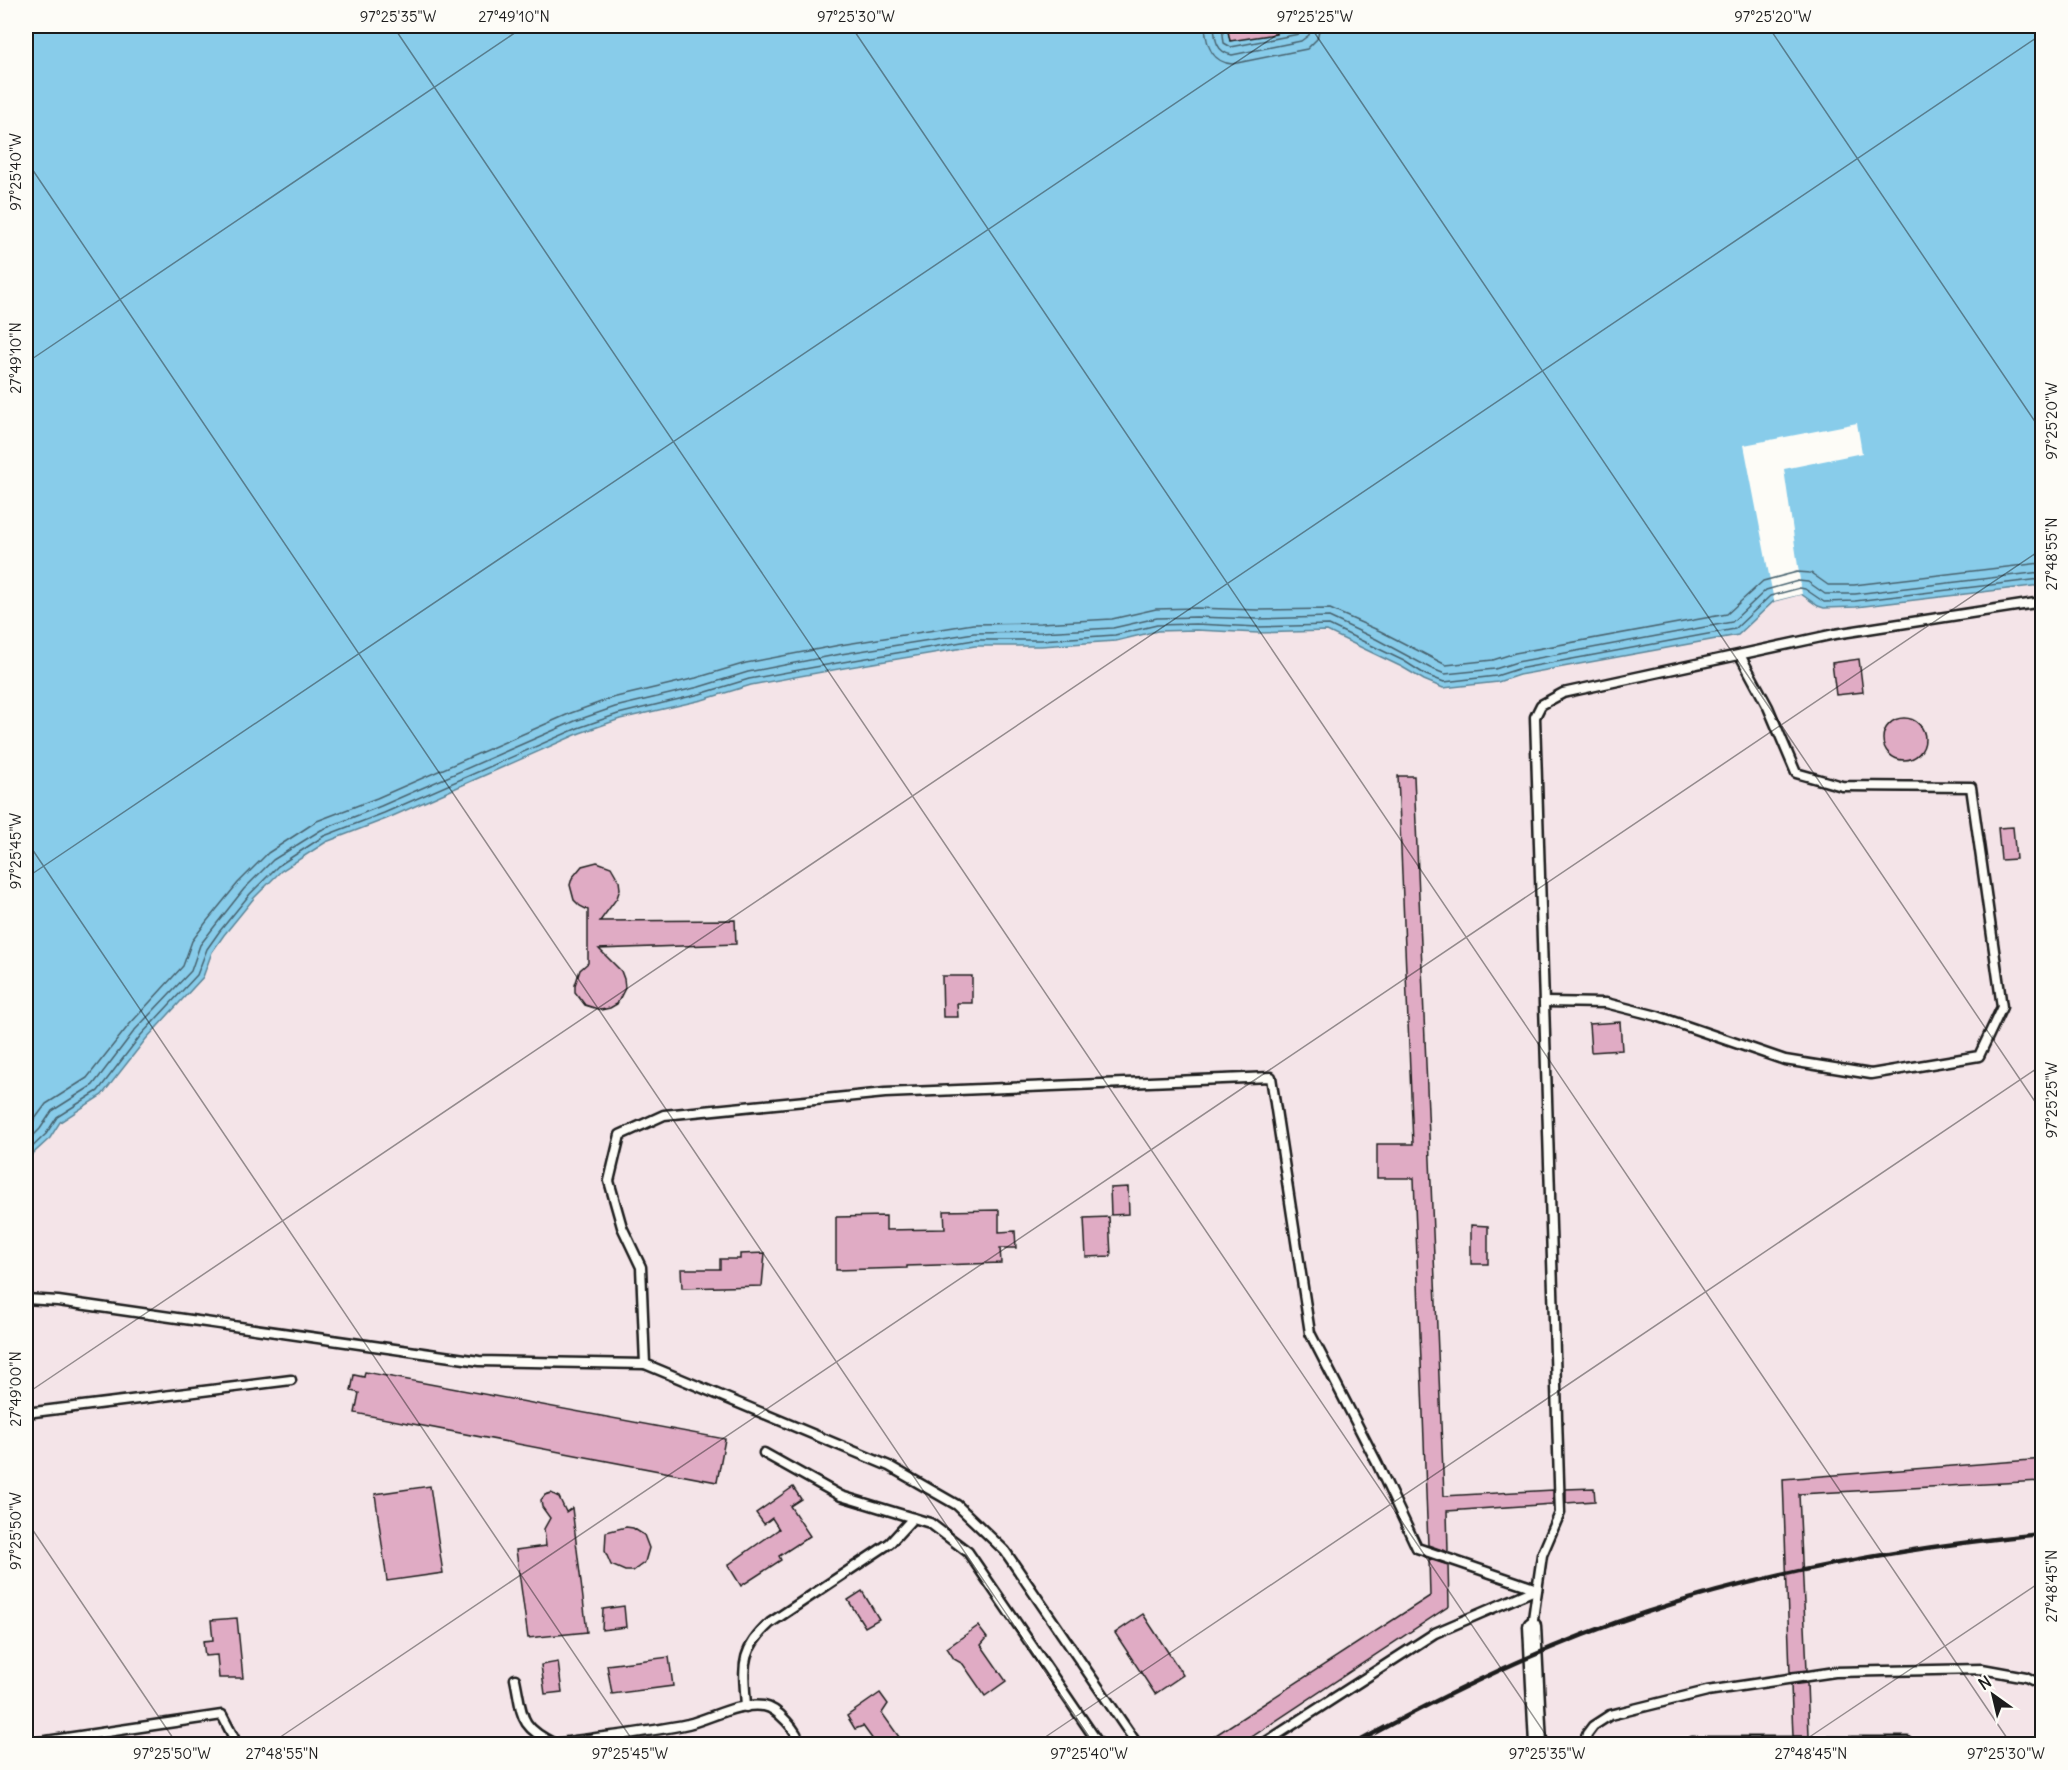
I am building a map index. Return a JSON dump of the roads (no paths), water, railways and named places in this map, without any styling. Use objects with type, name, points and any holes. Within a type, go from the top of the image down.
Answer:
[{"type":"street","points":[[1532,1626],[1538,1744]]},
{"type":"lane","points":[[1532,1626],[1542,1555],[1560,1513],[1535,717],[1541,705],[1563,693],[1835,634],[2043,602]]},
{"type":"lane","points":[[1545,1002],[1606,1003],[1657,1016],[1785,1060],[1871,1074],[1979,1056],[2002,1007],[1971,787],[1842,786],[1796,774],[1768,707],[1740,655]]},
{"type":"lane","points":[[645,1364],[641,1267],[622,1227],[609,1181],[620,1135],[664,1114],[885,1093],[1271,1077],[1310,1333],[1377,1463],[1417,1548],[1537,1589]]},
{"type":"lane","points":[[26,1299],[479,1361],[645,1364],[889,1466],[957,1505],[1005,1551],[1137,1744]]},
{"type":"lane","points":[[26,1413],[291,1380]]},
{"type":"lane","points":[[764,1453],[841,1496],[930,1523],[968,1552],[1099,1744]]},
{"type":"lane","points":[[746,1707],[743,1664],[754,1637],[770,1623],[890,1543],[913,1518]]},
{"type":"lane","points":[[1263,1744],[1435,1633],[1537,1589]]},
{"type":"lane","points":[[1584,1744],[1593,1726],[1610,1715],[1707,1691],[1835,1672],[1982,1669],[2026,1677],[2043,1685]]},
{"type":"lane","points":[[515,1679],[525,1724],[538,1735],[555,1744],[687,1724],[746,1707],[765,1706],[790,1724],[799,1737],[800,1744]]},
{"type":"lane","points":[[26,1744],[222,1715],[237,1744]]},
{"type":"lane","points":[[1690,1744],[1692,1742],[1908,1742]]},
{"type":"water","points":[[26,26],[1227,26],[1230,41],[1312,26],[2042,26],[2042,585],[1856,607],[1824,608],[1801,594],[1774,601],[1738,635],[1519,675],[1498,682],[1443,688],[1327,631],[1258,633],[1157,631],[1116,641],[1041,646],[975,646],[751,685],[702,700],[620,719],[580,733],[386,819],[326,842],[281,871],[254,898],[224,935],[212,952],[203,977],[146,1039],[102,1095],[60,1122],[50,1138],[26,1160]]},
{"type":"railway","points":[[1354,1744],[1425,1706],[1571,1639],[1695,1597],[1793,1572],[1892,1553],[2042,1534]]}]
